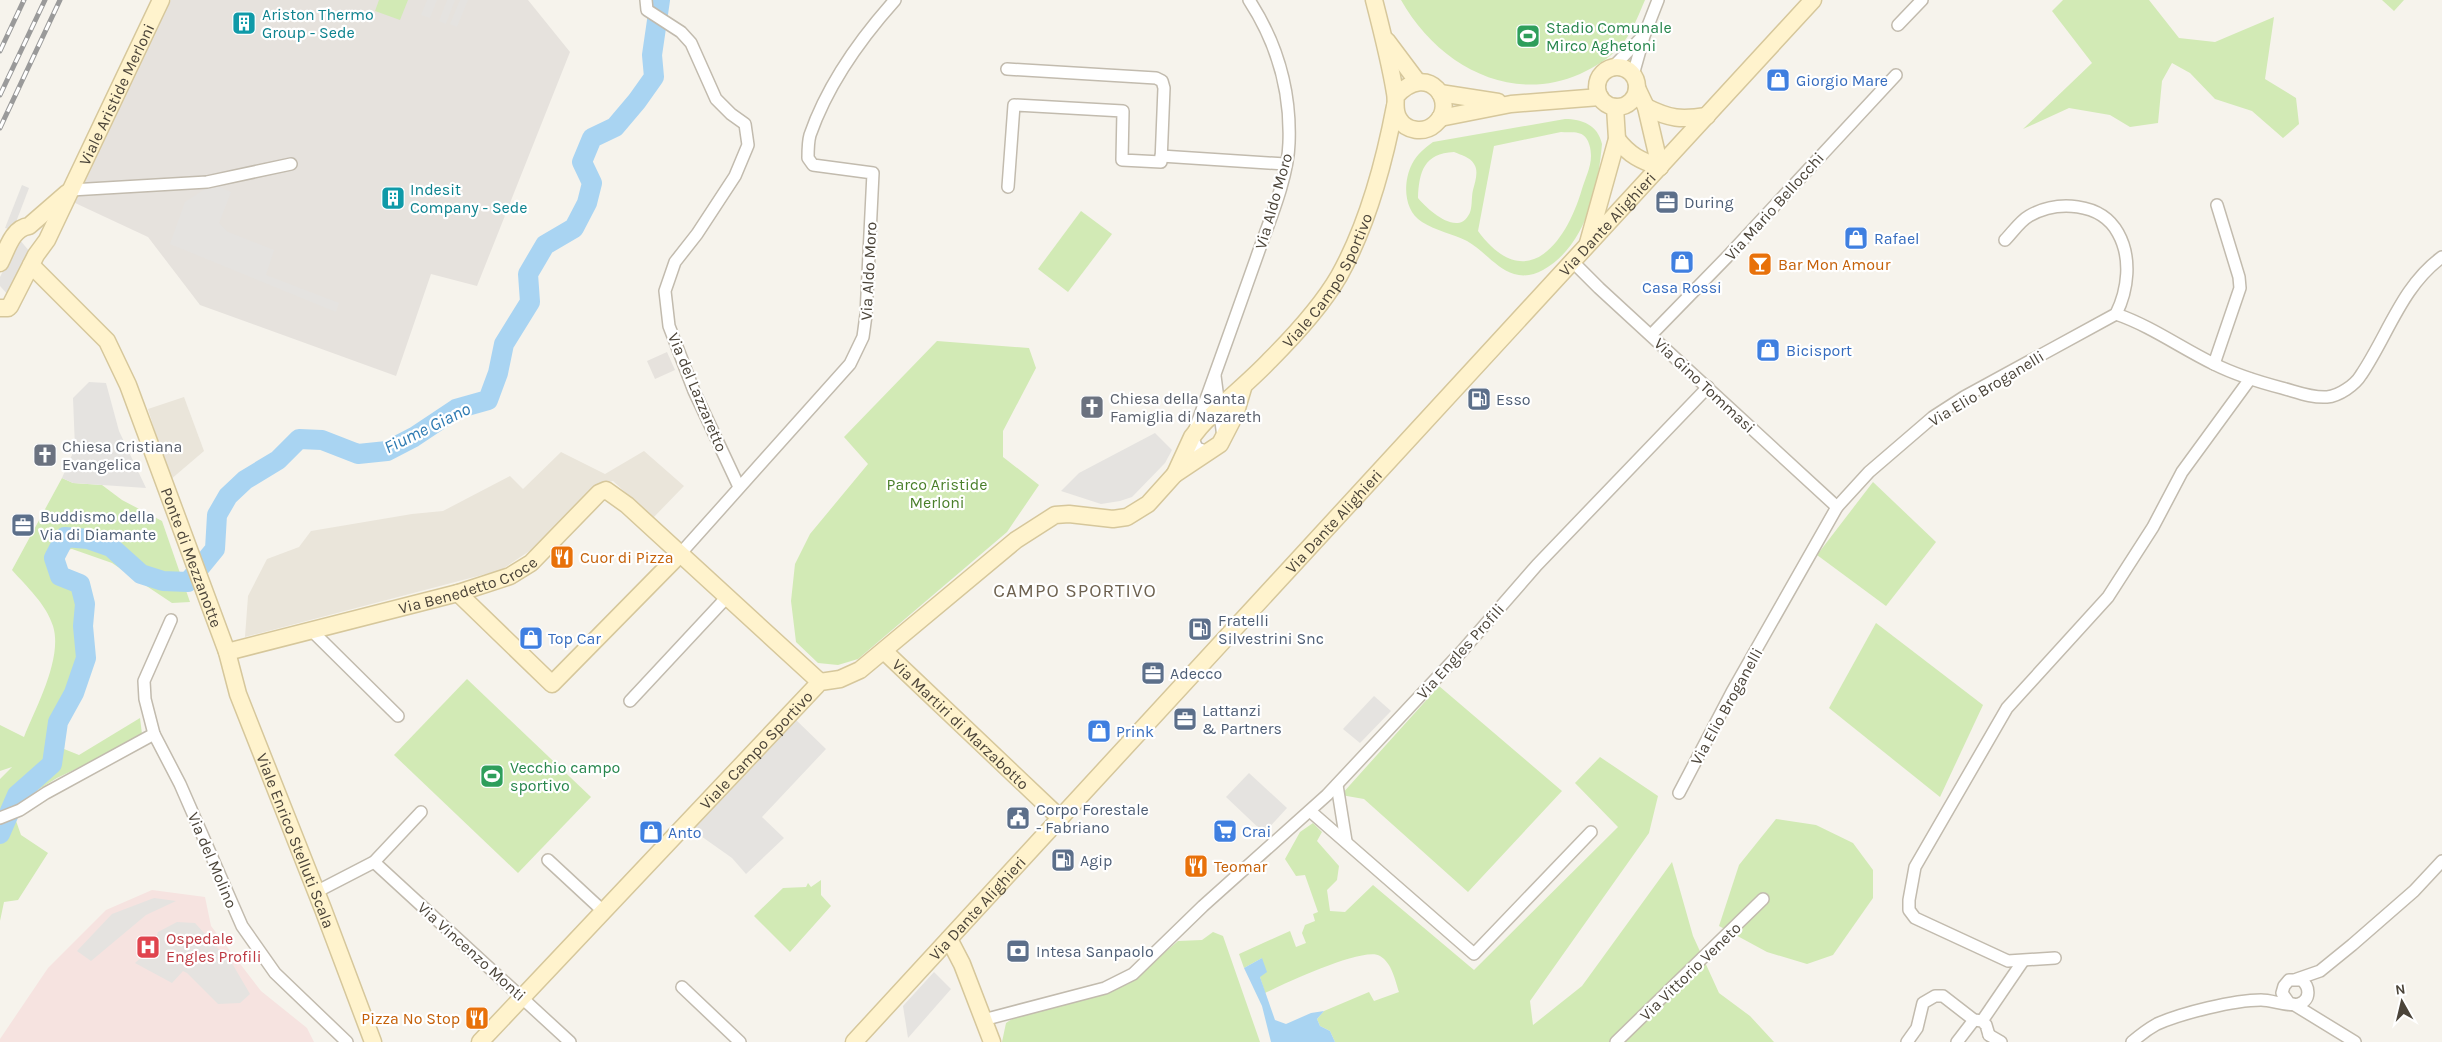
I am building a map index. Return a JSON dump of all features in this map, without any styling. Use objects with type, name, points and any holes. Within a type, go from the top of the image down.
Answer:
[{"type":"street","name":"Viale Aristide Merloni","points":[[3,312],[47,240],[161,0]]},
{"type":"street","name":"Via Aldo Moro","points":[[680,554],[739,487],[804,419],[850,364],[863,337],[866,315],[873,173],[813,165],[808,158],[809,143],[810,136],[829,94],[858,48],[895,0]]},
{"type":"street","name":"Via Aldo Moro","points":[[1192,437],[1267,228],[1289,144],[1283,72],[1272,42],[1249,0]]},
{"type":"street","points":[[1374,0],[1384,37],[1400,120],[1409,128],[1428,129],[1440,118],[1511,104],[1600,97]]},
{"type":"street","points":[[1598,81],[1600,97],[1604,102],[1615,106],[1627,104],[1636,94],[1635,81],[1644,36],[1658,0]]},
{"type":"street","name":"Via Dante Alighieri","points":[[854,1042],[1814,0]]},
{"type":"street","points":[[1898,25],[1922,0]]},
{"type":"street","name":"Via del Lazzaretto","points":[[646,5],[692,43],[716,99],[731,114],[745,124],[748,145],[735,176],[698,234],[675,262],[665,291],[669,326],[694,391],[739,487]]},
{"type":"street","points":[[1562,100],[1598,81],[1604,72],[1613,67],[1644,36]]},
{"type":"street","points":[[1384,37],[1418,81]]},
{"type":"street","points":[[1613,67],[1624,68],[1635,81],[1646,107],[1660,167],[1640,161],[1626,151],[1617,139]]},
{"type":"street","points":[[1007,69],[1156,78],[1162,81],[1161,162],[1122,160],[1124,111],[1014,104],[1008,187]]},
{"type":"street","name":"Via Mario Bellocchi","points":[[1651,335],[1727,257],[1896,75]]},
{"type":"street","points":[[1395,101],[1404,87],[1418,81],[1430,84],[1440,93],[1444,104],[1440,118]]},
{"type":"street","points":[[1440,93],[1511,104]]},
{"type":"street","name":"Viale Campo Sportivo","points":[[1175,474],[1192,437],[1243,387],[1315,310],[1339,276],[1359,234],[1385,158],[1395,101]]},
{"type":"street","points":[[1586,248],[1617,139],[1615,106]]},
{"type":"street","points":[[1646,107],[1666,116],[1684,120],[1707,116]]},
{"type":"street","name":"Viale Campo Sportivo","points":[[1385,158],[1409,128]]},
{"type":"street","points":[[1161,156],[1285,164]]},
{"type":"street","points":[[0,263],[15,232],[29,226],[71,190],[207,182],[291,164]]},
{"type":"street","points":[[2005,240],[2027,217],[2043,209],[2061,204],[2086,208],[2103,218],[2117,232],[2125,250],[2127,277],[2123,301],[2116,314],[2135,321],[2214,364],[2250,379],[2312,397],[2329,397],[2345,390],[2360,377],[2413,284],[2425,270],[2442,257]]},
{"type":"street","points":[[2214,364],[2240,288],[2239,277],[2217,204]]},
{"type":"street","points":[[29,226],[39,234],[41,247]]},
{"type":"street","name":"Via Gino Tommasi","points":[[1573,262],[1837,507]]},
{"type":"street","name":"Ponte di Mezzanotte","points":[[27,272],[46,283],[105,338],[128,385],[225,645]]},
{"type":"street","name":"Via Elio Broganelli","points":[[1679,793],[1732,692],[1837,507],[1869,472],[1933,417],[1964,397],[2116,314]]},
{"type":"street","name":"Via Aldo Moro","points":[[1215,374],[1220,408]]},
{"type":"street","points":[[2055,958],[2008,961],[1915,918],[1909,910],[1908,900],[1915,866],[2006,708],[2108,597],[2153,527],[2182,472],[2250,379]]},
{"type":"street","name":"Viale Campo Sportivo","points":[[480,1042],[820,682],[840,679],[860,670],[1016,540],[1055,514],[1069,514],[1105,520],[1127,517],[1148,504],[1175,474],[1218,443],[1235,415],[1243,387]]},
{"type":"street","name":"Via Engles Profili","points":[[984,1020],[1105,988],[1132,974],[1203,906],[1337,785],[1462,651],[1538,564],[1708,387]]},
{"type":"street","points":[[1192,437],[1197,448],[1204,451],[1218,443],[1220,408]]},
{"type":"street","name":"Via Benedetto Croce","points":[[225,645],[311,630],[458,594],[510,576],[531,563],[602,490],[611,492],[820,682]]},
{"type":"street","points":[[458,594],[552,684],[680,554]]},
{"type":"street","points":[[630,702],[727,597]]},
{"type":"street","name":"Via del Molino","points":[[171,620],[144,681],[145,699],[154,734],[180,784],[242,926],[275,973],[347,1042]]},
{"type":"street","points":[[311,630],[398,716]]},
{"type":"street","name":"Viale Enrico Stelluti Scala","points":[[225,645],[238,694],[316,892],[368,1041]]},
{"type":"street","name":"Via Martiri di Marzabotto","points":[[884,651],[1060,818]]},
{"type":"street","points":[[0,818],[20,810],[46,793],[154,734]]},
{"type":"street","points":[[1337,785],[1346,841]]},
{"type":"street","points":[[1310,810],[1474,954],[1591,832]]},
{"type":"street","points":[[316,892],[374,862],[421,812]]},
{"type":"street","points":[[548,860],[603,911]]},
{"type":"street","name":"Via Vincenzo Monti","points":[[374,862],[570,1042]]},
{"type":"street","points":[[2262,1000],[2283,990],[2289,980],[2297,979],[2320,970],[2414,891],[2442,862]]},
{"type":"street","name":"Via Vittorio Veneto","points":[[1616,1042],[1763,899]]},
{"type":"street","points":[[949,939],[962,964],[992,1042]]},
{"type":"street","points":[[1957,1042],[1978,1021],[2023,961]]},
{"type":"street","points":[[2132,1042],[2156,1025],[2229,1004],[2262,1000],[2291,1004],[2301,1003],[2320,970]]},
{"type":"street","points":[[2297,979],[2304,982],[2312,1016]]},
{"type":"street","points":[[682,987],[740,1042]]},
{"type":"street","points":[[2283,990],[2284,997],[2291,1004],[2355,1042]]},
{"type":"street","points":[[1907,1042],[1917,1028],[1922,1003],[1935,996],[1943,996],[1986,1025],[1987,1038],[2001,1042]]},
{"type":"shaded area","points":[[171,0],[528,0],[570,52],[477,286],[431,274],[396,376],[200,305],[148,237],[73,202]]},
{"type":"shaded area","points":[[427,0],[437,0],[430,18],[421,15]]},
{"type":"shaded area","points":[[447,0],[455,0],[446,24],[439,21]]},
{"type":"shaded area","points":[[460,0],[468,0],[457,27],[450,24]]},
{"type":"shaded area","points":[[213,184],[231,192],[219,223],[228,232],[274,250],[266,275],[339,303],[336,312],[170,244],[185,202]]},
{"type":"shaded area","points":[[22,185],[29,188],[13,230],[5,228]]},
{"type":"shaded area","points":[[19,239],[30,252],[10,297],[0,286],[0,277]]},
{"type":"shaded area","points":[[667,352],[675,370],[655,379],[647,361]]},
{"type":"shaded area","points":[[89,382],[106,383],[119,431],[146,488],[73,483],[62,478],[75,448],[73,398]]},
{"type":"shaded area","points":[[184,397],[204,451],[170,480],[148,409]]},
{"type":"shaded area","points":[[1155,433],[1172,450],[1165,463],[1132,497],[1101,504],[1061,491],[1079,473]]},
{"type":"shaded area","points":[[644,451],[684,486],[653,518],[613,481],[595,486],[531,550],[501,570],[245,637],[248,596],[267,559],[299,547],[311,531],[412,514],[443,511],[510,476],[523,489],[561,452],[605,474]]},
{"type":"shaded area","points":[[1374,696],[1391,711],[1360,743],[1343,729]]},
{"type":"shaded area","points":[[795,719],[826,749],[762,817],[784,838],[746,874],[732,858],[691,829]]},
{"type":"shaded area","points":[[1249,773],[1287,808],[1264,833],[1226,797]]},
{"type":"shaded area","name":"Ospedale Engles Profili","points":[[152,890],[205,897],[211,926],[261,991],[307,1028],[314,1042],[0,1042],[0,1039],[48,968],[106,910]]},
{"type":"shaded area","points":[[154,898],[176,901],[146,915],[91,961],[77,951],[112,914]]},
{"type":"shaded area","points":[[177,922],[195,923],[233,965],[250,994],[240,1003],[218,1004],[183,971],[172,983],[135,963],[153,947],[158,932]]},
{"type":"shaded area","points":[[934,972],[951,989],[908,1038],[903,1006]]},
{"type":"green space","points":[[379,0],[408,0],[400,20],[375,11]]},
{"type":"green space","name":"Stadio Comunale Mirco Aghetoni","points":[[1401,0],[1645,0],[1628,36],[1620,47],[1606,59],[1580,74],[1553,82],[1527,85],[1502,81],[1477,73],[1455,60],[1434,43],[1416,23]]},
{"type":"green space","points":[[2063,0],[2149,0],[2179,38],[2215,42],[2274,17],[2265,79],[2296,98],[2299,124],[2283,138],[2252,111],[2215,99],[2190,73],[2172,63],[2162,81],[2158,123],[2130,127],[2110,115],[2069,108],[2023,129],[2092,63],[2052,11]]},
{"type":"green space","points":[[2382,0],[2404,0],[2394,11]]},
{"type":"green space","points":[[1565,119],[1577,120],[1588,124],[1600,137],[1602,144],[1600,161],[1593,197],[1587,215],[1570,247],[1558,260],[1543,270],[1529,275],[1518,275],[1508,272],[1496,264],[1467,241],[1422,222],[1416,217],[1408,203],[1406,195],[1407,179],[1416,157],[1433,142]],"holes":[[[1561,132],[1583,135],[1591,150],[1589,169],[1575,209],[1566,228],[1555,244],[1542,255],[1528,261],[1512,260],[1496,250],[1478,231],[1494,146]],[[1454,152],[1470,160],[1475,167],[1476,173],[1470,213],[1463,221],[1456,223],[1441,218],[1418,198],[1420,180],[1425,166],[1436,156]]]},
{"type":"green space","points":[[1081,211],[1112,234],[1068,292],[1038,269]]},
{"type":"green space","name":"Parco Aristide Merloni","points":[[937,341],[1029,348],[1036,368],[1003,431],[1003,457],[1039,485],[1007,532],[858,659],[838,665],[818,663],[796,642],[791,601],[795,564],[810,534],[868,464],[844,437]]},
{"type":"green space","points":[[62,478],[73,483],[102,485],[122,500],[162,521],[190,602],[172,603],[112,563],[72,549],[47,553],[91,587],[77,665],[67,699],[64,749],[79,755],[140,718],[142,734],[120,748],[57,778],[23,799],[15,818],[21,835],[48,853],[18,900],[4,902],[0,921],[0,779],[12,767],[0,771],[0,725],[24,737],[47,682],[54,653],[55,639],[53,626],[46,610],[12,570]]},
{"type":"green space","points":[[1873,482],[1936,542],[1886,606],[1817,555]]},
{"type":"green space","points":[[1876,623],[1983,705],[1940,797],[1829,708]]},
{"type":"green space","name":"Vecchio campo sportivo","points":[[467,679],[591,797],[518,873],[394,755]]},
{"type":"green space","points":[[1439,686],[1562,791],[1468,892],[1364,799],[1341,795]]},
{"type":"green space","points":[[1600,757],[1658,796],[1649,833],[1530,1001],[1533,1025],[1582,986],[1672,862],[1693,936],[1719,993],[1750,1016],[1774,1042],[1335,1042],[1330,1031],[1320,1026],[1317,1019],[1324,1011],[1369,992],[1374,1001],[1399,992],[1392,972],[1384,959],[1371,954],[1358,956],[1324,967],[1265,993],[1260,977],[1262,958],[1244,968],[1239,954],[1290,931],[1296,947],[1306,943],[1302,933],[1305,925],[1315,921],[1313,914],[1318,912],[1305,875],[1296,876],[1285,859],[1300,832],[1313,823],[1322,832],[1317,841],[1339,866],[1337,880],[1327,890],[1330,911],[1345,912],[1373,885],[1474,970],[1618,827],[1575,783]]},
{"type":"green space","points":[[1776,819],[1816,825],[1853,843],[1873,870],[1873,898],[1833,955],[1807,964],[1767,952],[1719,926],[1739,865]]},
{"type":"green space","points":[[821,880],[821,895],[831,906],[790,952],[754,916],[783,888],[806,887],[808,883],[811,887]]},
{"type":"green space","points":[[1213,932],[1223,936],[1260,1042],[1002,1042],[1006,1023],[1015,1017],[1128,984],[1178,941],[1202,940]]},
{"type":"water","points":[[1262,958],[1267,972],[1260,977],[1275,1020],[1286,1024],[1311,1013],[1324,1011],[1317,1019],[1320,1026],[1330,1031],[1335,1042],[1271,1042],[1262,1006],[1244,968]]},
{"type":"waterway","name":"Fiume Giano","points":[[0,834],[17,795],[52,764],[58,722],[74,693],[86,658],[83,626],[85,604],[80,584],[60,576],[54,558],[65,537],[88,539],[111,547],[141,574],[163,581],[188,582],[215,549],[217,515],[228,496],[245,480],[278,460],[299,439],[322,440],[358,454],[387,451],[414,437],[456,409],[488,400],[498,373],[504,344],[530,302],[528,274],[545,245],[574,228],[587,203],[592,183],[582,162],[592,138],[615,127],[654,77],[652,55],[660,0]]},
{"type":"railway","points":[[0,51],[24,0]]},
{"type":"railway","points":[[0,95],[45,0]]},
{"type":"railway","points":[[0,128],[60,0]]},
{"type":"place","name":"Ariston Thermo Group - Sede","points":[[244,23]]},
{"type":"place","name":"Stadio Comunale Mirco Aghetoni","points":[[1528,36]]},
{"type":"place","name":"Giorgio Mare","points":[[1778,80]]},
{"type":"place","name":"Indesit Company - Sede","points":[[393,198]]},
{"type":"place","name":"During","points":[[1667,202]]},
{"type":"place","name":"Rafael","points":[[1856,238]]},
{"type":"place","name":"Casa Rossi","points":[[1682,262]]},
{"type":"place","name":"Bar Mon Amour","points":[[1760,264]]},
{"type":"place","name":"Bicisport","points":[[1768,350]]},
{"type":"place","name":"Esso","points":[[1479,399]]},
{"type":"place","name":"Chiesa della Santa Famiglia di Nazareth","points":[[1092,407]]},
{"type":"place","name":"Chiesa Cristiana Evangelica","points":[[45,455]]},
{"type":"place","name":"Buddismo della Via di Diamante","points":[[23,525]]},
{"type":"place","name":"Cuor di Pizza","points":[[562,557]]},
{"type":"place","name":"Fratelli Silvestrini Snc","points":[[1200,629]]},
{"type":"place","name":"Top Car","points":[[531,638]]},
{"type":"place","name":"Adecco","points":[[1153,673]]},
{"type":"place","name":"Lattanzi & Partners","points":[[1185,719]]},
{"type":"place","name":"Prink","points":[[1099,731]]},
{"type":"place","name":"Vecchio campo sportivo","points":[[492,776]]},
{"type":"place","name":"Corpo Forestale - Fabriano","points":[[1018,818]]},
{"type":"place","name":"Crai","points":[[1225,831]]},
{"type":"place","name":"Anto","points":[[651,832]]},
{"type":"place","name":"Agip","points":[[1063,860]]},
{"type":"place","name":"Teomar","points":[[1196,866]]},
{"type":"place","name":"Ospedale Engles Profili","points":[[148,947]]},
{"type":"place","name":"Intesa Sanpaolo","points":[[1018,951]]},
{"type":"place","name":"Pizza No Stop","points":[[477,1018]]},
{"type":"district","name":"CAMPO SPORTIVO","points":[[1075,590]]}]
